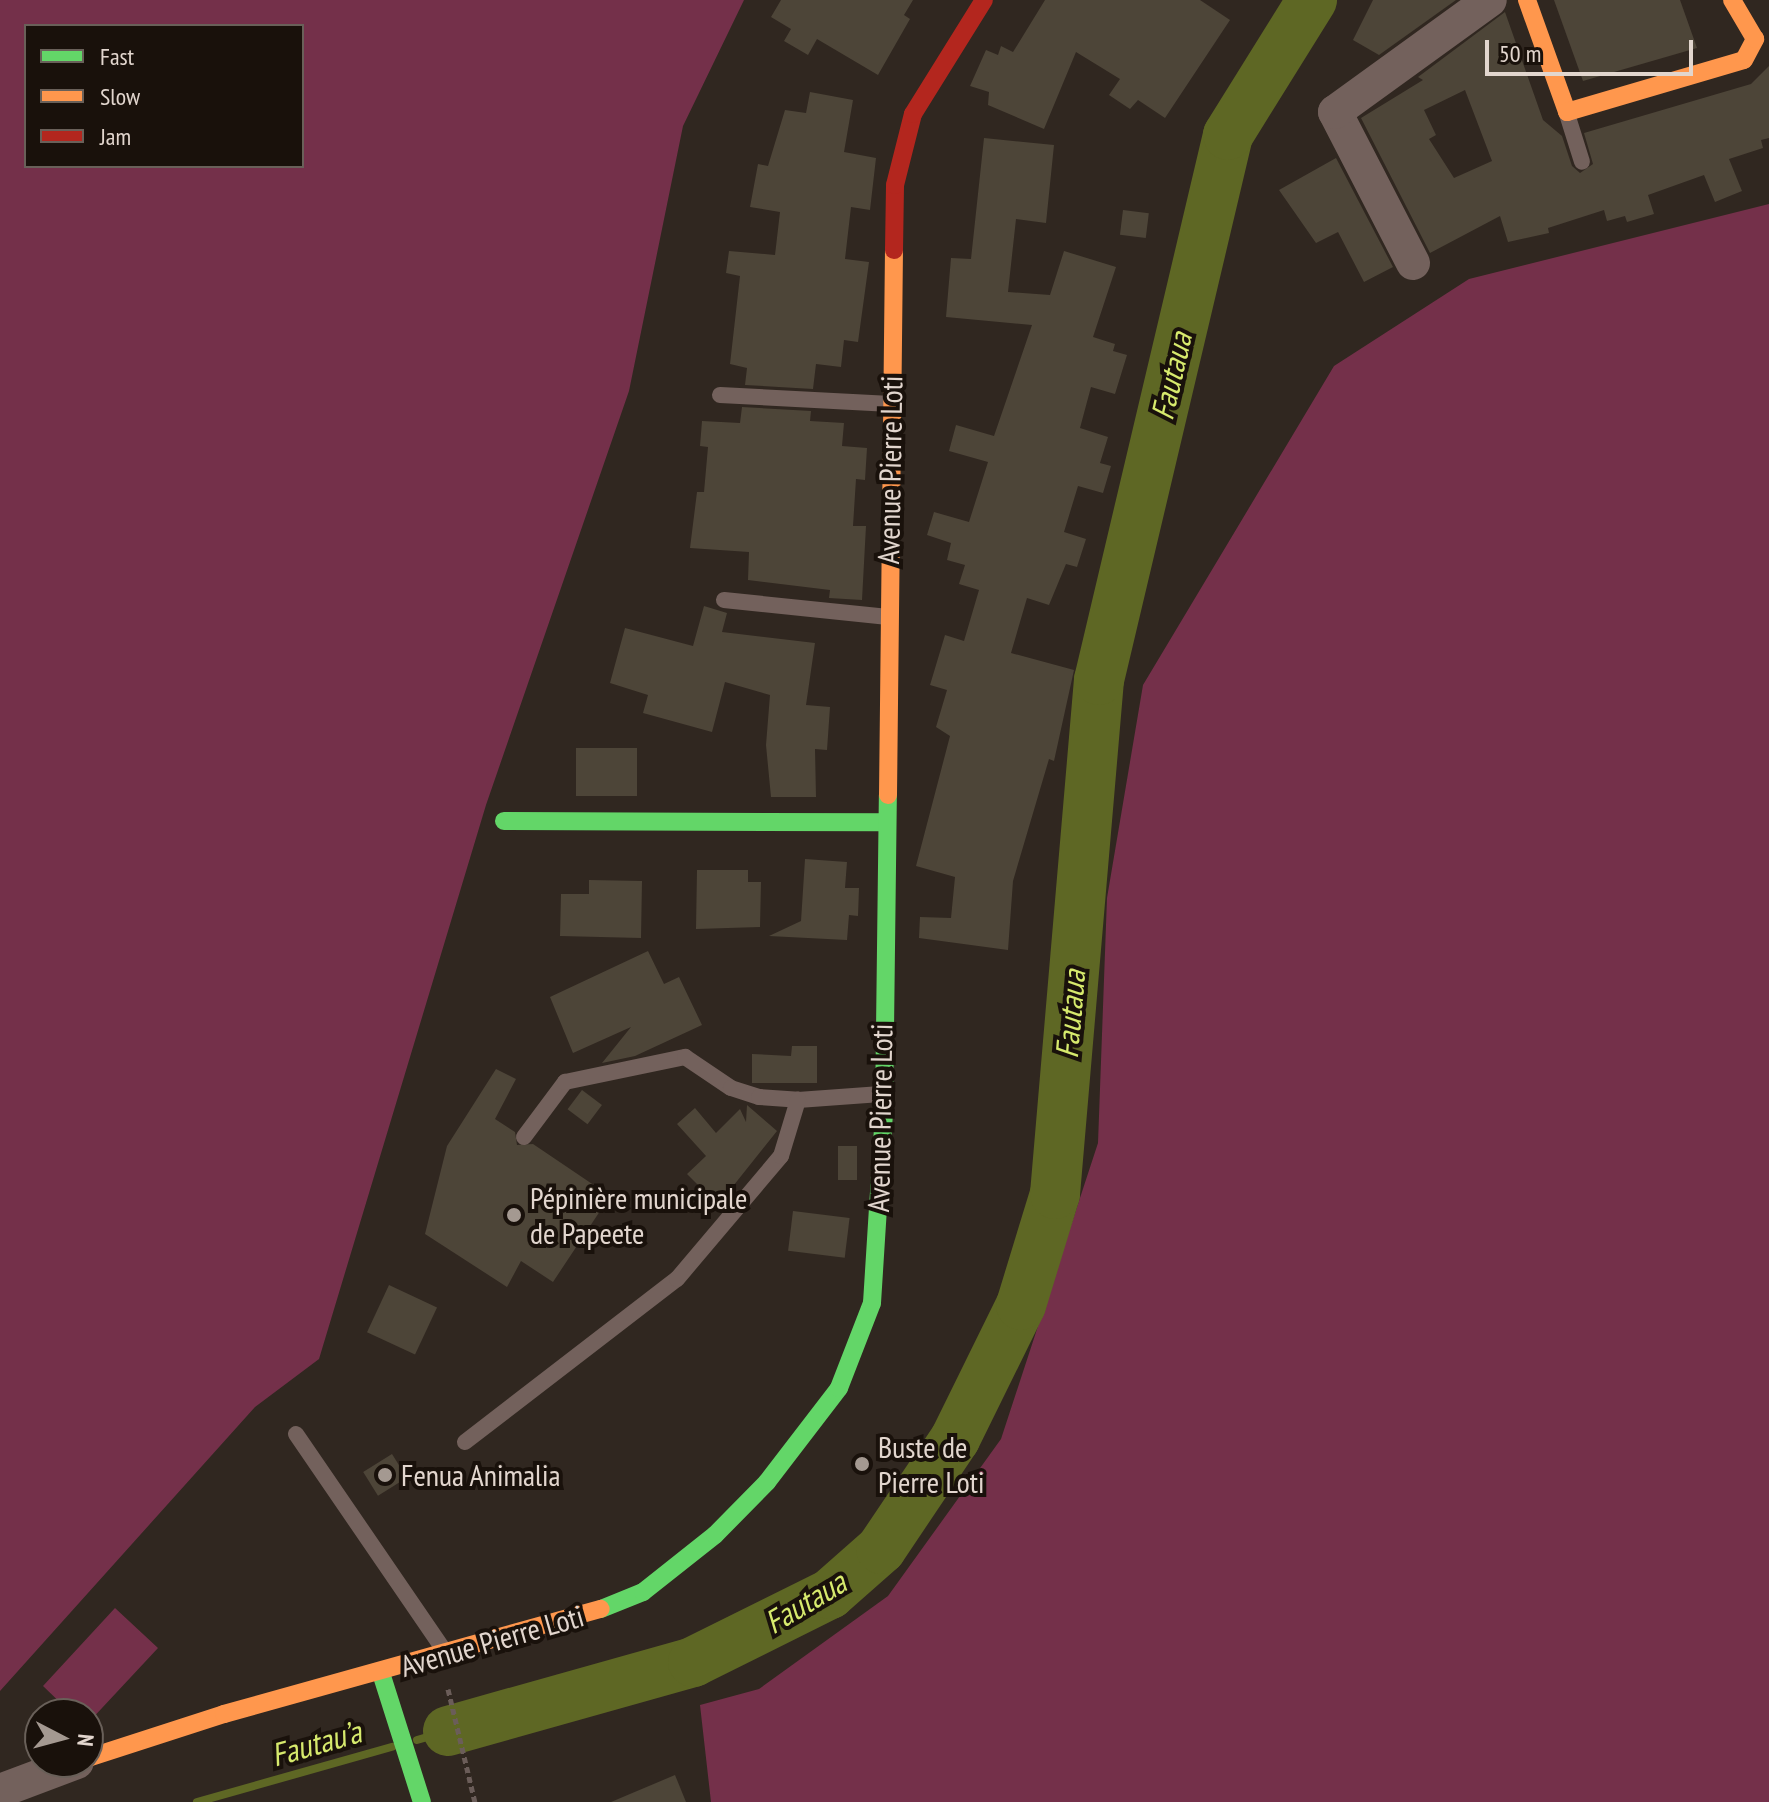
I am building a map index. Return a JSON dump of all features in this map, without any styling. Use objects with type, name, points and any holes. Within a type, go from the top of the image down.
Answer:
[{"type":"main road","name":"Avenue Pierre Loti","points":[[104,1753],[224,1714],[447,1655],[599,1610],[643,1592],[715,1535],[814,1427],[857,1352],[872,1303],[884,1093],[895,185],[913,114],[984,0]]},
{"type":"main road","points":[[1527,0],[1567,112],[1744,60],[1762,41],[1732,0]]},
{"type":"main road","points":[[504,821],[885,822]]},
{"type":"main road","points":[[381,1673],[420,1794]]},
{"type":"street","points":[[1413,263],[1335,112],[1490,0]]},
{"type":"street","points":[[0,1791],[35,1778]]},
{"type":"lane","points":[[1567,112],[1582,162]]},
{"type":"lane","points":[[720,395],[892,404]]},
{"type":"lane","points":[[724,600],[888,617]]},
{"type":"lane","points":[[524,1137],[565,1082],[685,1057],[731,1088],[798,1100],[884,1093]]},
{"type":"lane","points":[[465,1442],[677,1279],[781,1156],[798,1100]]},
{"type":"lane","points":[[296,1434],[447,1655]]},
{"type":"path","points":[[449,1691],[475,1802]]},
{"type":"shaded area","points":[[0,0],[744,0],[683,126],[629,391],[486,805],[319,1359],[255,1407],[0,1691]]},
{"type":"shaded area","points":[[1769,204],[1769,1802],[711,1802],[700,1705],[759,1689],[888,1596],[1001,1439],[1098,1143],[1107,898],[1143,685],[1334,366],[1469,279]]},
{"type":"shaded area","points":[[115,1608],[158,1648],[104,1706],[104,1698],[55,1698],[43,1686]]},
{"type":"building","points":[[781,0],[913,0],[904,15],[910,19],[878,75],[817,39],[808,55],[784,41],[791,29],[771,17]]},
{"type":"building","points":[[1045,0],[1200,0],[1230,20],[1165,118],[1138,100],[1130,109],[1109,95],[1120,79],[1076,52],[1044,129],[988,105],[989,92],[970,86],[986,50],[998,55],[1001,46],[1013,52]]},
{"type":"building","points":[[1373,0],[1456,0],[1379,55],[1353,40]]},
{"type":"building","points":[[1554,0],[1680,0],[1697,48],[1583,81]]},
{"type":"building","points":[[1505,12],[1543,120],[1562,136],[1572,166],[1580,173],[1593,164],[1584,133],[1751,84],[1769,66],[1769,138],[1761,140],[1763,148],[1729,159],[1742,191],[1715,202],[1704,175],[1648,195],[1654,214],[1627,222],[1625,216],[1607,221],[1604,210],[1548,228],[1549,233],[1508,242],[1500,216],[1430,253],[1361,118],[1423,80],[1418,77]],"holes":[[[1465,90],[1492,161],[1454,178],[1429,139],[1436,135],[1424,110]]]},
{"type":"building","points":[[810,92],[853,100],[844,152],[876,158],[870,210],[851,207],[845,259],[869,262],[858,342],[844,340],[841,367],[816,364],[813,389],[745,385],[747,368],[730,364],[740,276],[726,273],[729,251],[775,255],[780,212],[750,207],[758,164],[768,166],[785,110],[806,113]]},
{"type":"building","points":[[984,138],[1054,145],[1046,223],[1016,219],[1008,292],[1050,295],[1064,251],[1116,267],[1093,337],[1115,344],[1113,351],[1127,355],[1115,394],[1091,387],[1080,428],[1108,437],[1100,463],[1111,466],[1103,493],[1078,486],[1064,532],[1086,539],[1077,567],[1066,564],[1049,605],[1027,598],[1011,653],[1074,670],[1054,761],[1049,759],[1013,881],[1008,950],[919,938],[920,917],[951,918],[955,877],[916,866],[950,736],[936,727],[947,690],[930,685],[945,635],[964,641],[979,590],[959,584],[965,565],[947,560],[951,543],[927,535],[934,512],[969,522],[988,462],[949,451],[956,425],[994,436],[1032,325],[946,317],[951,258],[971,259]]},
{"type":"building","points":[[1336,158],[1393,267],[1364,282],[1338,232],[1316,243],[1279,190]]},
{"type":"building","points":[[1123,210],[1149,213],[1146,238],[1120,235]]},
{"type":"building","points":[[742,407],[811,411],[810,421],[844,423],[842,446],[867,448],[865,480],[856,479],[853,526],[866,526],[862,600],[829,598],[830,590],[748,580],[749,552],[690,548],[697,492],[704,492],[708,447],[700,446],[702,421],[740,423]]},
{"type":"building","points":[[704,606],[727,613],[722,632],[815,643],[806,705],[830,707],[827,750],[815,749],[816,797],[771,797],[766,745],[770,695],[725,682],[712,732],[643,713],[648,695],[610,683],[625,628],[693,646]]},
{"type":"building","points":[[576,748],[637,748],[637,796],[576,796]]},
{"type":"building","points":[[805,859],[847,862],[845,888],[859,888],[858,916],[849,915],[847,940],[769,936],[801,921]]},
{"type":"building","points":[[697,870],[748,870],[748,882],[761,882],[760,927],[696,929]]},
{"type":"building","points":[[589,880],[642,881],[641,938],[560,936],[561,894],[589,894]]},
{"type":"building","points":[[648,951],[664,984],[679,977],[702,1025],[635,1056],[602,1063],[631,1027],[573,1053],[550,997]]},
{"type":"building","points":[[792,1046],[817,1046],[817,1083],[752,1083],[752,1054],[791,1056]]},
{"type":"building","name":"Pépinière municipale de Papeete","points":[[496,1069],[516,1079],[495,1119],[515,1132],[517,1145],[533,1144],[610,1196],[553,1282],[521,1261],[507,1287],[425,1234],[447,1146]]},
{"type":"building","points":[[582,1090],[602,1105],[588,1124],[568,1109]]},
{"type":"building","points":[[747,1105],[777,1131],[718,1205],[687,1174],[706,1156],[677,1124],[695,1108],[716,1133],[740,1109],[746,1122]]},
{"type":"building","points":[[838,1146],[857,1146],[857,1180],[838,1180]]},
{"type":"building","points":[[793,1211],[850,1218],[845,1258],[788,1251]]},
{"type":"building","points":[[389,1285],[437,1307],[415,1355],[367,1332]]},
{"type":"building","name":"Fenua Animalia","points":[[392,1454],[407,1478],[378,1496],[363,1472]]},
{"type":"building","points":[[675,1775],[686,1802],[611,1802]]},
{"type":"waterway","name":"Fautaua","points":[[448,1731],[693,1662],[830,1594],[881,1549],[955,1439],[1021,1305],[1055,1194],[1099,680],[1228,135],[1312,0]]},
{"type":"waterway","name":"Fautau’a","points":[[417,1740],[448,1731]]},
{"type":"waterway","name":"Fautau’a","points":[[197,1802],[392,1747]]},
{"type":"traffic: fast","points":[[601,1609],[643,1592],[715,1535],[767,1482],[839,1388],[872,1303],[884,1112],[888,795]]},
{"type":"traffic: fast","points":[[504,821],[885,822]]},
{"type":"traffic: fast","points":[[381,1673],[422,1802]]},
{"type":"traffic: slow","points":[[1527,0],[1567,112],[1744,60],[1755,39],[1732,0]]},
{"type":"traffic: slow","points":[[888,795],[894,250]]},
{"type":"traffic: slow","points":[[104,1753],[224,1714],[601,1609]]},
{"type":"traffic: jam","points":[[894,250],[895,185],[913,114],[984,0]]},
{"type":"place","name":"Pépinière municipale de Papeete","points":[[514,1215]]},
{"type":"place","name":"Buste de Pierre Loti","points":[[862,1464]]},
{"type":"place","name":"Fenua Animalia","points":[[385,1475]]}]
